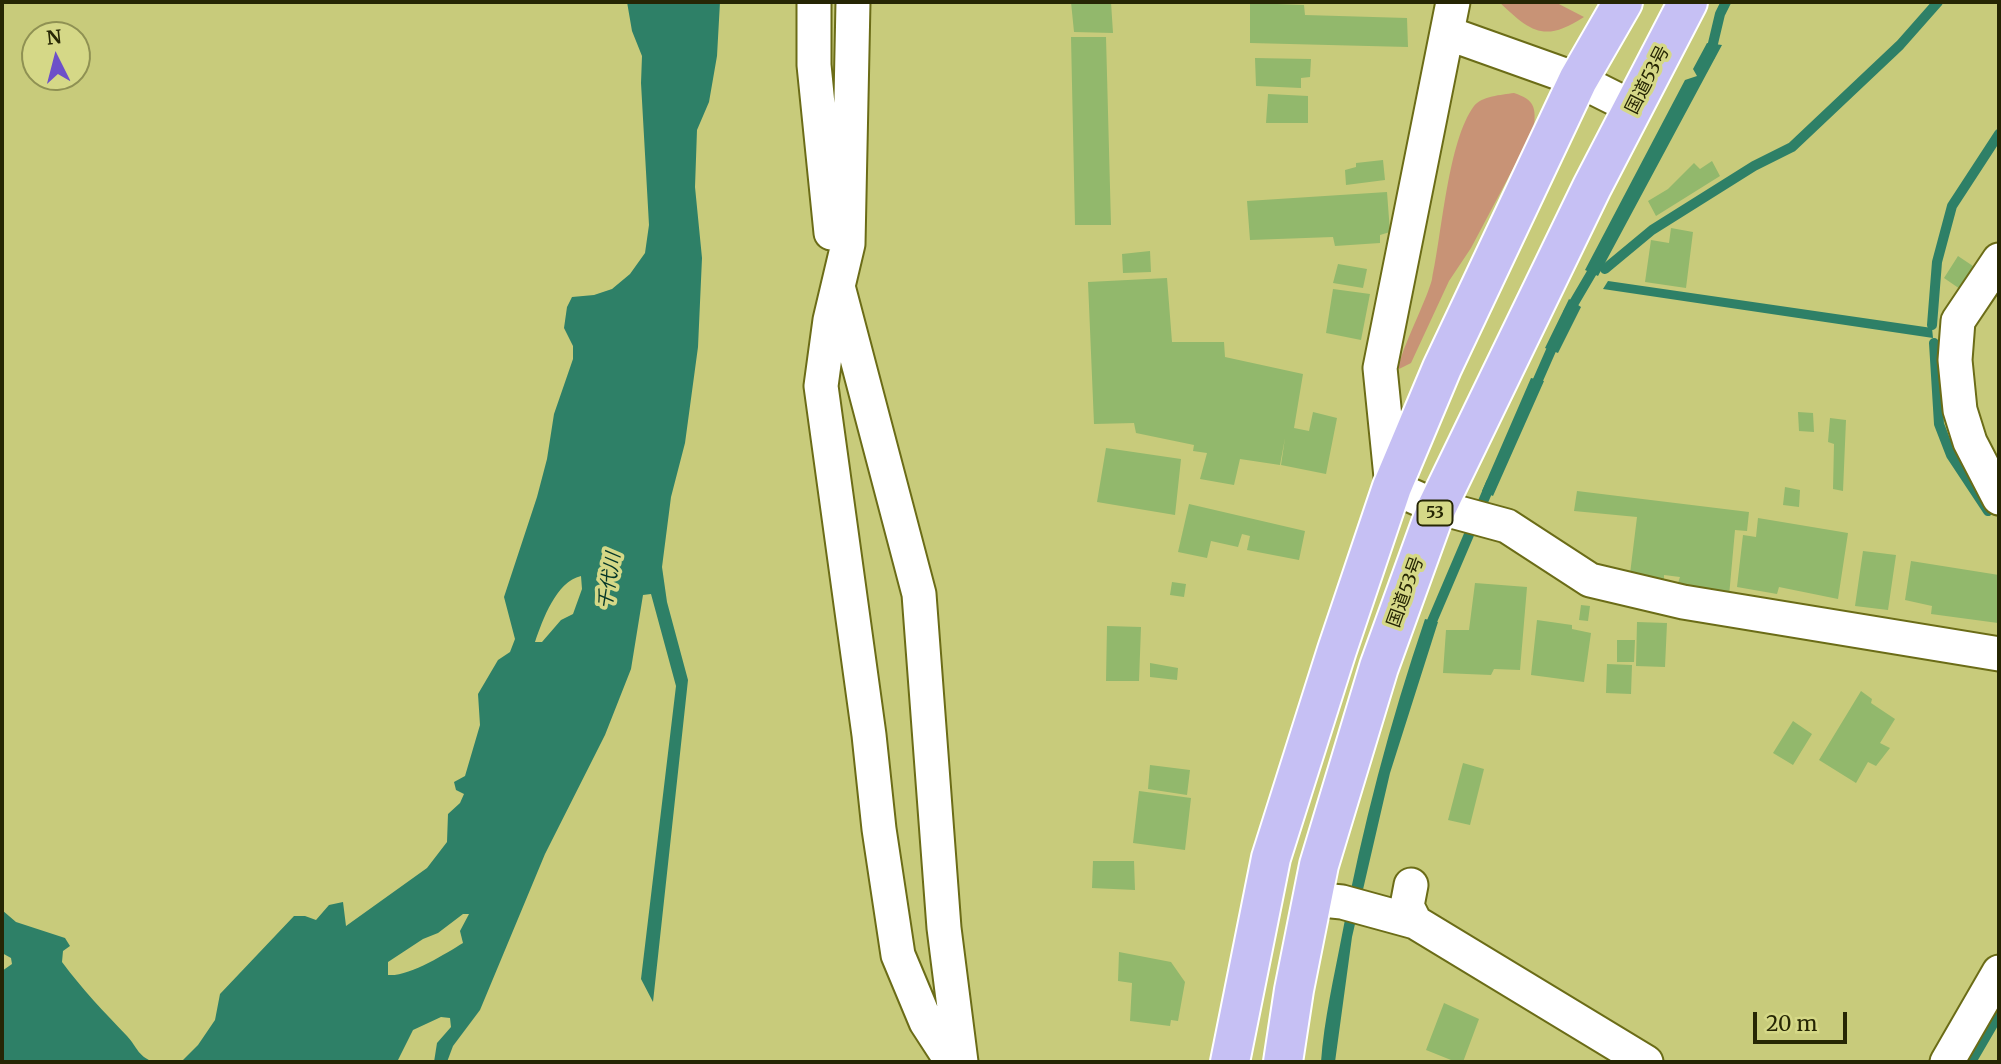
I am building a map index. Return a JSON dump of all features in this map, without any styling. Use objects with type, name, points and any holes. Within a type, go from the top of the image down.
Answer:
[{"type":"highway","points":[[1230,1062],[1270,858],[1392,487],[1442,368],[1578,80],[1623,2]]},
{"type":"highway","name":"国道53号","points":[[1283,1062],[1294,990],[1320,865],[1379,667],[1437,507],[1592,187],[1688,2]]},
{"type":"street","points":[[814,2],[814,65],[838,285],[919,594],[944,928],[961,1062]]},
{"type":"street","points":[[853,2],[848,244],[830,320],[821,386],[869,734],[878,829],[898,955],[926,1022],[952,1062]]},
{"type":"street","points":[[1634,108],[1450,17],[1380,368],[1392,487],[1437,507],[1507,526],[1590,580],[1683,602],[1999,654]]},
{"type":"street","points":[[1999,260],[1958,321],[1955,360],[1960,410],[1970,442],[1999,498]]},
{"type":"street","points":[[1410,885],[1407,906],[1415,922]]},
{"type":"street","points":[[1312,899],[1342,902],[1415,922],[1646,1062]]},
{"type":"street","points":[[1947,1062],[1999,972]]},
{"type":"shaded area","points":[[1499,2],[1555,2],[1584,17],[1548,32],[1529,27]]},
{"type":"shaded area","points":[[1514,93],[1526,98],[1533,105],[1534,129],[1471,248],[1449,281],[1411,363],[1399,369],[1432,279],[1452,164],[1465,122],[1474,106],[1482,100]]},
{"type":"water","name":"千代川","points":[[627,2],[720,2],[717,56],[709,102],[697,130],[695,187],[702,258],[698,347],[685,443],[671,497],[662,567],[667,602],[688,680],[653,1002],[641,979],[676,686],[651,594],[643,595],[631,669],[605,735],[545,854],[480,1010],[453,1046],[447,1062],[434,1062],[437,1043],[451,1027],[450,1018],[441,1017],[413,1030],[397,1062],[181,1062],[198,1045],[215,1020],[220,994],[294,916],[316,920],[329,905],[343,902],[346,926],[427,868],[447,842],[448,814],[460,803],[464,794],[456,790],[454,782],[465,776],[480,725],[478,694],[498,660],[510,652],[515,639],[504,597],[537,497],[547,459],[554,414],[573,359],[573,346],[564,328],[567,307],[572,297],[594,295],[612,289],[630,274],[645,253],[649,225],[641,83],[642,56],[632,31]],"holes":[[[581,576],[582,589],[573,614],[561,620],[542,642],[535,642],[546,613],[558,593],[572,580]],[[463,914],[469,914],[460,931],[463,943],[416,969],[388,975],[388,962],[423,939],[438,933]]]},
{"type":"water","points":[[1707,43],[1722,45],[1598,276],[1585,270],[1685,80],[1697,76],[1693,69]]},
{"type":"water","points":[[1608,281],[1932,328],[1933,338],[1603,289]]},
{"type":"water","points":[[1569,299],[1581,307],[1558,353],[1545,348]]},
{"type":"water","points":[[1531,378],[1544,381],[1493,496],[1482,491]]},
{"type":"water","points":[[1425,619],[1438,622],[1390,773],[1352,937],[1335,1062],[1321,1062],[1324,1030],[1368,815],[1400,697]]},
{"type":"water","points":[[2,910],[16,922],[65,938],[70,946],[63,951],[62,962],[141,1054],[153,1062],[2,1062],[2,971],[12,964],[11,958],[2,953]]},
{"type":"building","points":[[1071,2],[1111,2],[1113,33],[1074,32]]},
{"type":"building","points":[[1250,3],[1304,5],[1305,15],[1407,18],[1408,47],[1250,43]]},
{"type":"building","points":[[1071,37],[1106,37],[1111,225],[1075,225]]},
{"type":"building","points":[[1255,58],[1311,59],[1310,77],[1301,78],[1301,88],[1256,86]]},
{"type":"building","points":[[1268,94],[1308,96],[1308,123],[1266,123]]},
{"type":"building","points":[[1383,160],[1385,180],[1346,185],[1345,170],[1356,167],[1356,163]]},
{"type":"building","points":[[1712,161],[1720,176],[1656,216],[1648,201],[1668,189],[1694,163],[1700,169]]},
{"type":"building","points":[[1387,192],[1390,232],[1380,235],[1380,243],[1335,246],[1333,237],[1250,240],[1247,201]]},
{"type":"building","points":[[1671,228],[1693,232],[1686,288],[1645,282],[1651,240],[1669,243]]},
{"type":"building","points":[[1150,251],[1151,272],[1123,273],[1122,254]]},
{"type":"building","points":[[1958,256],[1973,266],[1960,289],[1944,278]]},
{"type":"building","points":[[1338,264],[1367,269],[1363,288],[1333,283]]},
{"type":"building","points":[[1167,278],[1172,342],[1224,342],[1225,357],[1303,374],[1294,428],[1309,431],[1313,412],[1337,418],[1326,474],[1281,465],[1285,438],[1280,465],[1240,459],[1234,485],[1200,479],[1207,453],[1193,451],[1194,445],[1136,433],[1134,423],[1094,424],[1088,282]]},
{"type":"building","points":[[1333,289],[1370,294],[1361,340],[1326,333]]},
{"type":"building","points":[[1798,412],[1813,413],[1814,432],[1799,431]]},
{"type":"building","points":[[1830,418],[1846,420],[1843,491],[1833,489],[1834,444],[1828,442]]},
{"type":"building","points":[[1106,448],[1181,459],[1175,515],[1097,502]]},
{"type":"building","points":[[1785,487],[1800,490],[1799,507],[1783,505]]},
{"type":"building","points":[[1577,491],[1749,512],[1747,531],[1735,530],[1729,596],[1677,586],[1680,577],[1664,575],[1664,581],[1630,574],[1637,517],[1574,511]]},
{"type":"building","points":[[1189,504],[1305,531],[1299,560],[1247,550],[1250,536],[1242,534],[1238,547],[1211,541],[1207,558],[1178,552]]},
{"type":"building","points":[[1758,518],[1848,533],[1838,599],[1779,587],[1777,594],[1737,587],[1743,535],[1756,537]]},
{"type":"building","points":[[1863,551],[1896,555],[1888,610],[1855,606]]},
{"type":"building","points":[[1911,561],[1999,575],[1998,623],[1931,614],[1932,606],[1905,600]]},
{"type":"building","points":[[1172,582],[1186,584],[1184,597],[1170,595]]},
{"type":"building","points":[[1475,583],[1527,587],[1520,670],[1494,669],[1491,675],[1443,673],[1446,630],[1469,630]]},
{"type":"building","points":[[1581,605],[1590,606],[1588,621],[1579,620]]},
{"type":"building","points":[[1537,620],[1572,625],[1572,629],[1591,633],[1584,682],[1531,675]]},
{"type":"building","points":[[1637,622],[1667,623],[1665,667],[1636,666]]},
{"type":"building","points":[[1107,626],[1141,627],[1139,681],[1106,681]]},
{"type":"building","points":[[1617,640],[1635,640],[1634,662],[1617,662]]},
{"type":"building","points":[[1150,663],[1178,668],[1177,680],[1150,677]]},
{"type":"building","points":[[1607,664],[1632,665],[1631,694],[1606,693]]},
{"type":"building","points":[[1861,691],[1872,699],[1871,703],[1895,719],[1880,743],[1890,748],[1876,766],[1868,762],[1856,783],[1819,760]]},
{"type":"building","points":[[1793,721],[1812,734],[1793,765],[1773,753]]},
{"type":"building","points":[[1463,763],[1484,769],[1470,825],[1448,820]]},
{"type":"building","points":[[1150,765],[1190,770],[1187,795],[1148,789]]},
{"type":"building","points":[[1139,791],[1191,798],[1185,850],[1133,843]]},
{"type":"building","points":[[1093,861],[1134,861],[1135,890],[1092,888]]},
{"type":"building","points":[[1119,952],[1171,962],[1185,982],[1178,1021],[1171,1020],[1170,1026],[1130,1021],[1132,983],[1118,981]]},
{"type":"building","points":[[1444,1003],[1479,1019],[1463,1062],[1456,1062],[1426,1050]]},
{"type":"waterway","points":[[1710,56],[1720,14],[1726,2]]},
{"type":"waterway","points":[[1605,269],[1652,230],[1754,166],[1792,147],[1900,45],[1938,2]]},
{"type":"waterway","points":[[1932,325],[1937,262],[1952,206],[1999,134]]},
{"type":"waterway","points":[[1568,313],[1598,262]]},
{"type":"waterway","points":[[1534,389],[1556,339]]},
{"type":"waterway","points":[[1934,343],[1939,424],[1951,455],[1988,511]]},
{"type":"waterway","points":[[1427,633],[1491,483]]},
{"type":"waterway","points":[[1971,1062],[1999,1014]]}]
